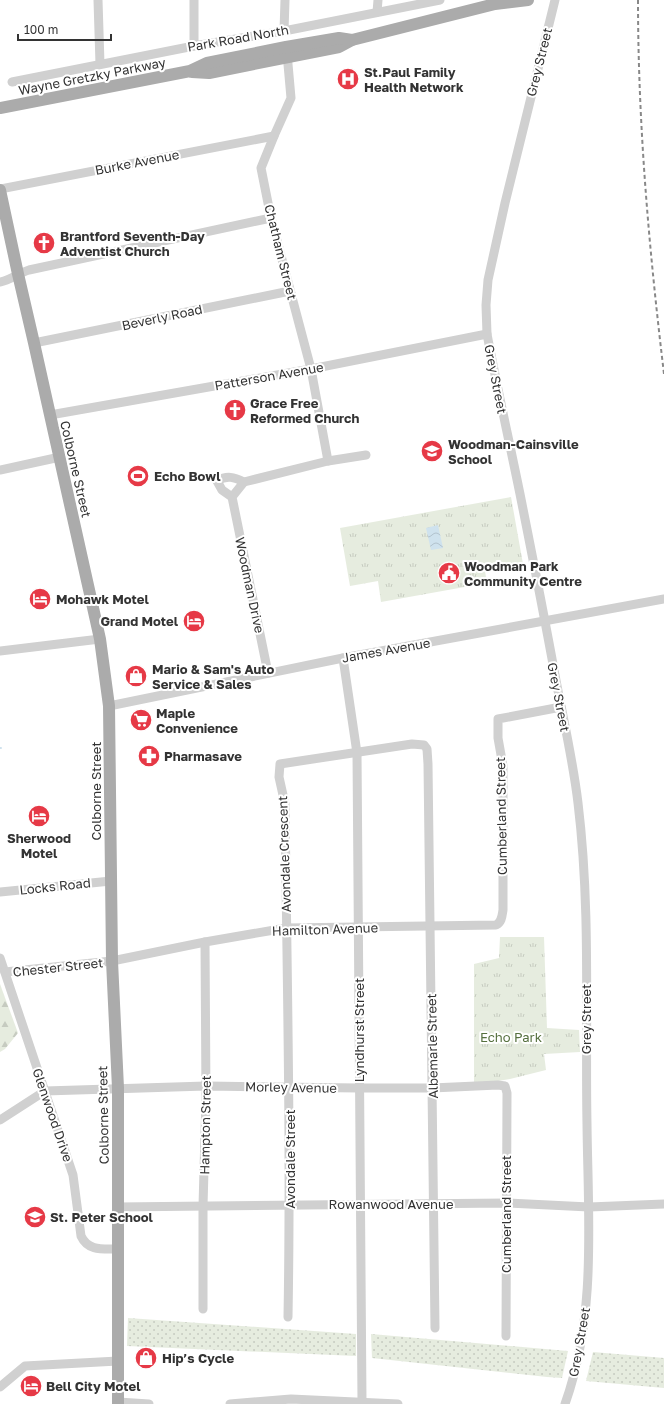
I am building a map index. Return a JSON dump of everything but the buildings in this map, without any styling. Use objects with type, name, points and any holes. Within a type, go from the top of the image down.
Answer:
[{"type":"main road","name":"Wayne Gretzky Parkway","points":[[0,108],[34,100],[190,71],[207,64],[287,52],[339,38],[352,40],[498,2],[528,0]]},
{"type":"main road","name":"Colborne Street","points":[[0,190],[100,639],[109,706],[112,961],[118,1088],[118,1403]]},
{"type":"street","points":[[98,0],[100,64]]},
{"type":"street","points":[[194,0],[194,46]]},
{"type":"street","points":[[284,31],[285,0]]},
{"type":"street","points":[[378,0],[378,12]]},
{"type":"street","name":"Park Road North","points":[[12,82],[440,0]]},
{"type":"street","name":"Grey Street","points":[[555,0],[505,203],[488,280],[486,305],[487,334],[545,621],[578,801],[585,877],[589,1263],[586,1304],[577,1362],[565,1404]]},
{"type":"street","name":"Chatham Street","points":[[287,52],[291,98],[262,168],[271,218],[311,369],[328,461]]},
{"type":"street","name":"Burke Avenue","points":[[0,190],[274,136]]},
{"type":"street","points":[[0,282],[8,281],[18,274],[29,270],[271,218]]},
{"type":"street","name":"Beverly Road","points":[[34,343],[290,291]]},
{"type":"street","name":"Patterson Avenue","points":[[50,415],[311,369],[487,334]]},
{"type":"street","points":[[244,482],[233,477],[224,477],[217,481],[222,490],[232,497],[244,482],[328,461],[366,455]]},
{"type":"street","points":[[0,470],[60,457]]},
{"type":"street","name":"Woodman Drive","points":[[232,497],[268,673]]},
{"type":"street","name":"James Avenue","points":[[109,706],[343,658],[664,599]]},
{"type":"street","points":[[0,651],[100,639]]},
{"type":"street","name":"Lyndhurst Street","points":[[343,658],[357,753],[362,1402]]},
{"type":"street","name":"Cumberland Street","points":[[493,926],[499,924],[502,910],[503,766],[498,738],[498,719],[561,707]]},
{"type":"street","name":"Albemarle Street","points":[[357,753],[412,744],[424,745],[427,749],[435,1328]]},
{"type":"street","name":"Avondale Crescent","points":[[286,928],[285,804],[279,777],[280,764],[357,753]]},
{"type":"street","name":"Locks Road","points":[[0,892],[111,881]]},
{"type":"street","name":"Hamilton Avenue","points":[[112,961],[205,942],[286,928],[493,926]]},
{"type":"street","name":"Avondale Street","points":[[286,928],[290,1205],[288,1317]]},
{"type":"street","name":"Hampton Street","points":[[203,1309],[203,1206],[206,1086],[205,942]]},
{"type":"street","name":"Glenwood Drive","points":[[0,958],[73,1175],[81,1236],[86,1244],[96,1248],[117,1249]]},
{"type":"street","name":"Chester Street","points":[[5,972],[112,961]]},
{"type":"street","name":"Morley Avenue","points":[[45,1091],[206,1086],[289,1088],[432,1088],[498,1085],[505,1086],[507,1093]]},
{"type":"street","points":[[0,1120],[45,1091]]},
{"type":"street","name":"Cumberland Street","points":[[506,1336],[507,1093]]},
{"type":"street","name":"Rowanwood Avenue","points":[[117,1207],[506,1203],[589,1207],[664,1204]]},
{"type":"street","points":[[0,1387],[25,1366],[118,1361]]},
{"type":"street","points":[[230,1404],[291,1399],[398,1404]]},
{"type":"street","points":[[118,1403],[149,1404]]},
{"type":"green space","points":[[511,497],[523,564],[485,571],[487,583],[381,602],[378,581],[350,586],[340,528]]},
{"type":"green space","name":"Echo Park","points":[[500,937],[544,937],[547,1028],[579,1030],[580,1052],[544,1054],[546,1070],[510,1079],[474,1085],[474,964],[499,958]]},
{"type":"green space","points":[[0,984],[18,1033],[5,1049],[0,1052]]},
{"type":"green space","points":[[525,1019],[529,1035],[514,1038],[511,1022]]},
{"type":"green space","points":[[128,1318],[356,1334],[356,1356],[127,1346]]},
{"type":"green space","points":[[371,1334],[568,1351],[562,1378],[547,1377],[372,1358]]},
{"type":"green space","points":[[593,1352],[664,1358],[664,1388],[586,1381]]},
{"type":"water","points":[[438,525],[443,548],[431,550],[426,528]]},
{"type":"railway","points":[[638,0],[640,94],[645,187],[664,374]]},
{"type":"place","name":"St.Paul Family Health Network","points":[[348,79]]},
{"type":"place","name":"Brantford Seventh-Day Adventist Church","points":[[44,243]]},
{"type":"place","name":"Grace Free Reformed Church","points":[[235,410]]},
{"type":"place","name":"Woodman-Cainsville School","points":[[432,451]]},
{"type":"place","name":"Echo Bowl","points":[[138,476]]},
{"type":"place","name":"Woodman Park Community Centre","points":[[449,573]]},
{"type":"place","name":"Mohawk Motel","points":[[40,599]]},
{"type":"place","name":"Grand Motel","points":[[194,621]]},
{"type":"place","name":"Mario & Sam's Auto Service & Sales","points":[[136,676]]},
{"type":"place","name":"Maple Convenience","points":[[141,720]]},
{"type":"place","name":"Pharmasave","points":[[149,756]]},
{"type":"place","name":"Sherwood Motel","points":[[39,816]]},
{"type":"place","name":"St. Peter School","points":[[35,1217]]},
{"type":"place","name":"Hip’s Cycle","points":[[146,1358]]},
{"type":"place","name":"Bell City Motel","points":[[31,1386]]}]
